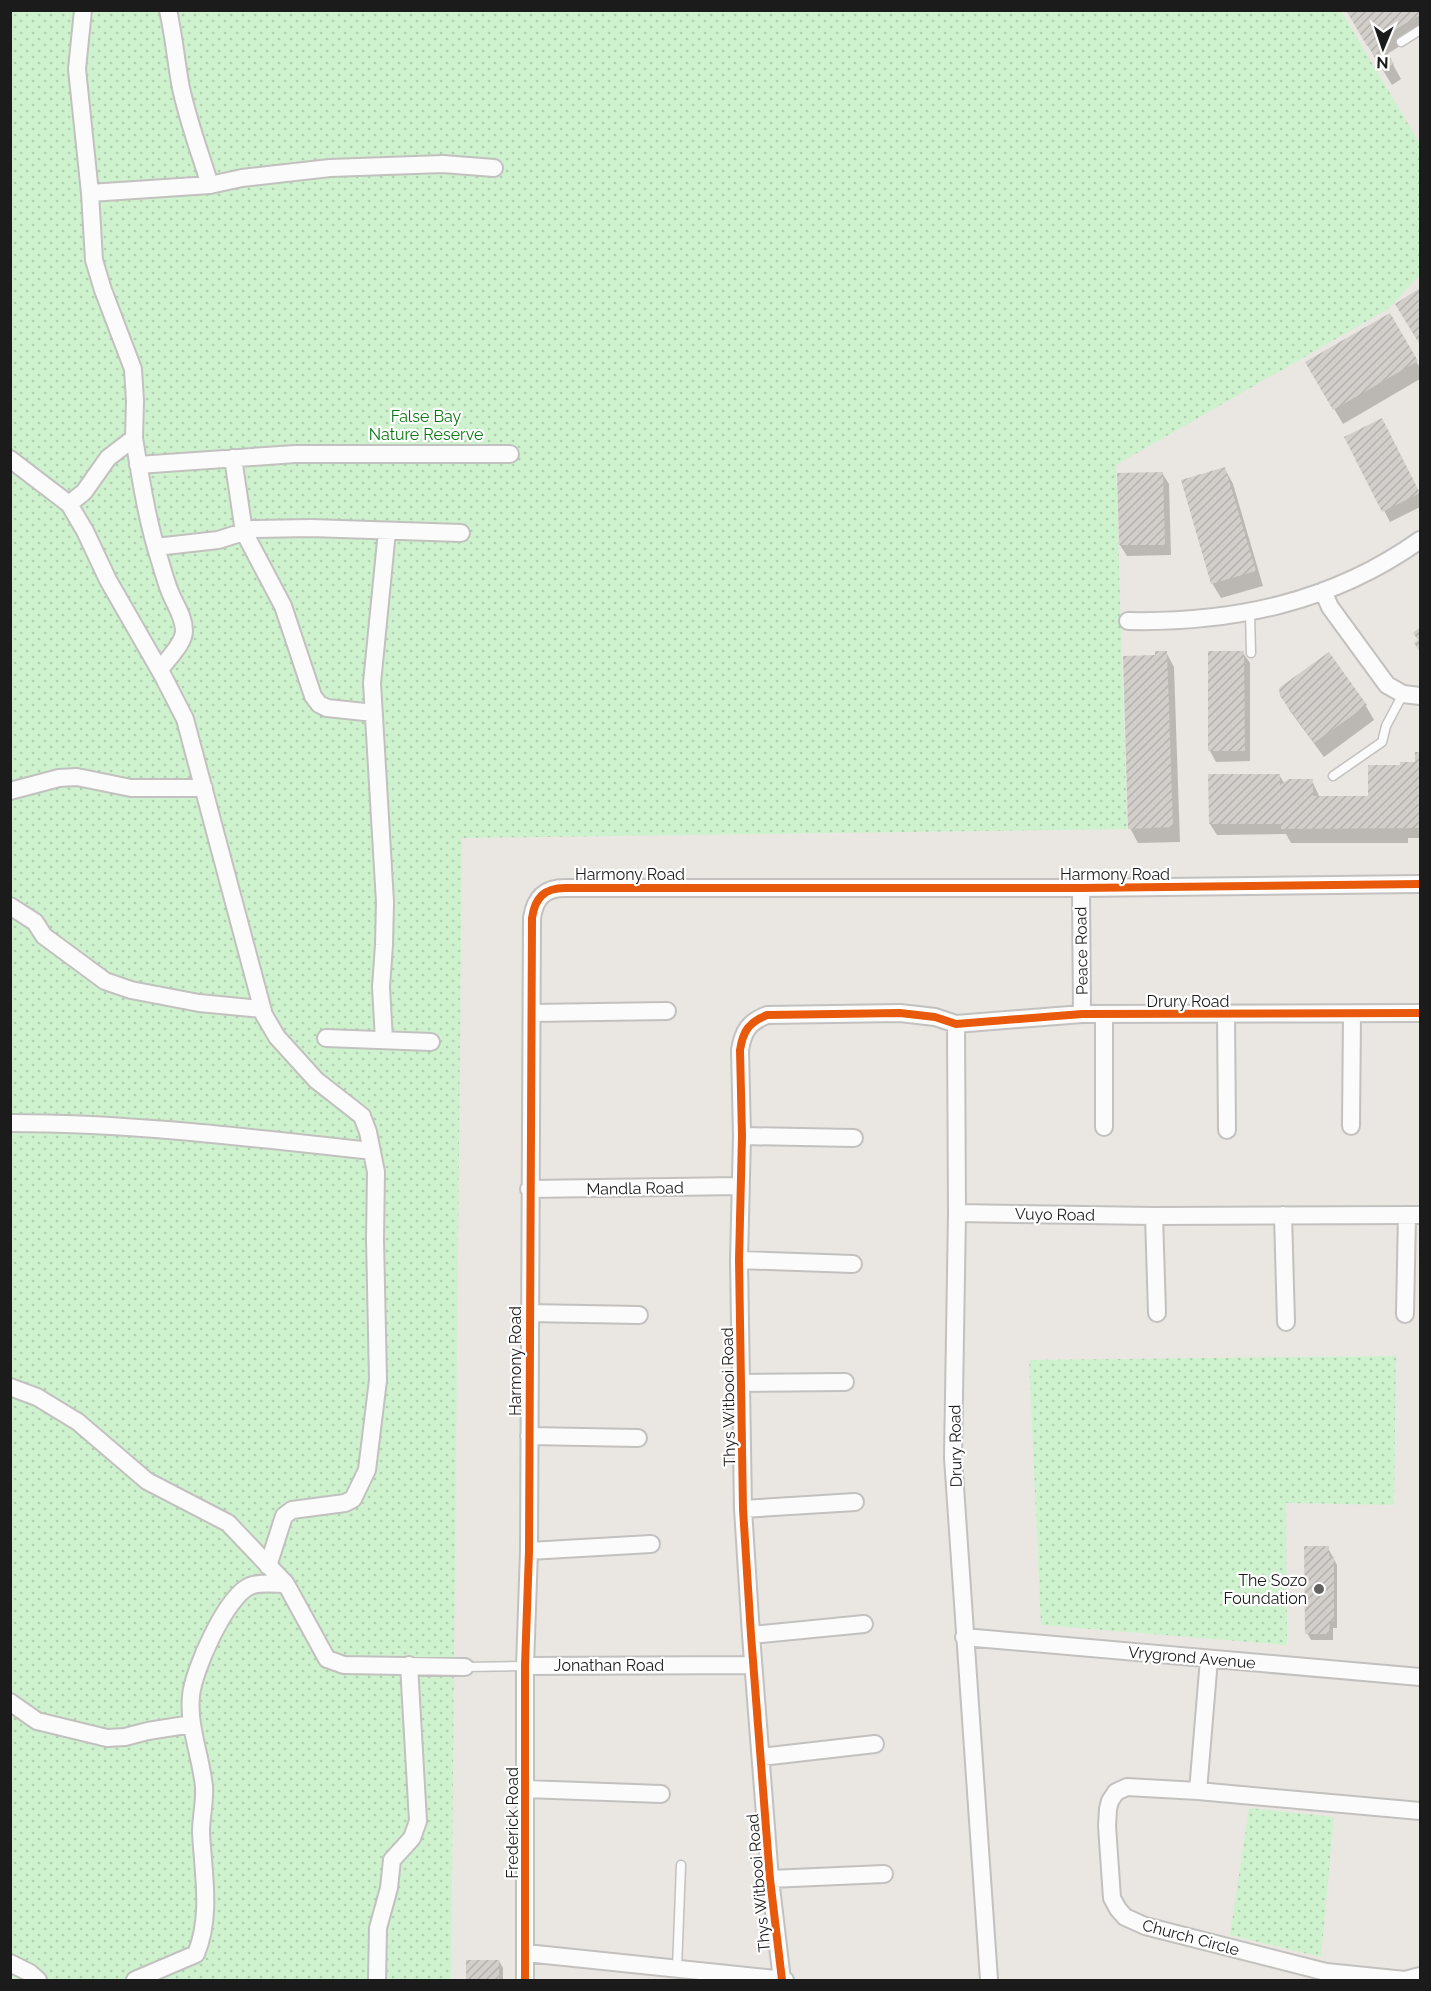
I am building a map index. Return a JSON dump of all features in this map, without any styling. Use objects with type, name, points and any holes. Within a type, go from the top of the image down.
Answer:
[{"type":"street","points":[[82,10],[77,69],[90,193],[94,260],[133,369],[134,438],[144,503],[171,594],[182,616],[184,630],[183,636],[160,670]]},
{"type":"street","points":[[168,10],[187,112],[210,185]]},
{"type":"street","points":[[90,193],[210,185],[242,178],[330,168],[443,164],[494,168]]},
{"type":"street","points":[[69,504],[84,492],[108,458],[134,438]]},
{"type":"street","points":[[138,465],[295,454],[510,454]]},
{"type":"street","points":[[233,458],[244,532],[283,606],[312,696],[319,704],[327,708],[374,714]]},
{"type":"street","points":[[10,459],[69,504],[185,719],[264,1016],[278,1037],[316,1080],[362,1116],[368,1132],[376,1172],[378,1380],[367,1470],[353,1499],[345,1503],[292,1510],[284,1516],[268,1566]]},
{"type":"street","points":[[156,547],[218,540],[254,529],[311,528],[461,533]]},
{"type":"street","points":[[384,1040],[381,987],[385,902],[372,683],[387,531]]},
{"type":"street","points":[[1128,621],[1195,620],[1278,606],[1323,591],[1380,565],[1420,540]]},
{"type":"street","points":[[1323,591],[1330,607],[1387,685],[1403,694],[1420,696]]},
{"type":"street","points":[[10,791],[59,778],[77,777],[131,788],[204,788]]},
{"type":"street","name":"Harmony Road","points":[[525,1666],[528,1551],[532,918],[534,905],[540,897],[556,888],[1080,888],[1420,884]]},
{"type":"street","name":"Peace Road","points":[[1080,888],[1082,1014]]},
{"type":"street","points":[[10,906],[35,922],[44,936],[105,981],[131,990],[199,1003],[262,1008]]},
{"type":"street","points":[[532,1013],[667,1011]]},
{"type":"street","name":"Thys Witbooi Road","points":[[783,1980],[770,1879],[743,1509],[740,1260],[742,1136],[740,1050],[742,1037],[747,1027],[756,1019],[767,1015],[900,1013],[927,1016],[956,1024]]},
{"type":"street","name":"Drury Road","points":[[989,1980],[953,1458],[957,1213],[956,1024],[1082,1014],[1420,1013]]},
{"type":"street","points":[[1104,1014],[1104,1127]]},
{"type":"street","name":"Drury Road","points":[[1226,1014],[1227,1130]]},
{"type":"street","points":[[1351,1126],[1352,1014]]},
{"type":"street","points":[[326,1038],[431,1042]]},
{"type":"street","points":[[10,1123],[104,1124],[172,1129],[372,1151]]},
{"type":"street","points":[[742,1136],[854,1138]]},
{"type":"street","name":"Mandla Road","points":[[529,1189],[740,1186]]},
{"type":"street","name":"Vuyo Road","points":[[957,1213],[1154,1216],[1414,1215],[1405,1314]]},
{"type":"street","points":[[1283,1215],[1286,1322]]},
{"type":"street","points":[[1154,1216],[1157,1313]]},
{"type":"street","points":[[740,1260],[854,1264]]},
{"type":"street","name":"Harmony Road","points":[[529,1313],[639,1315]]},
{"type":"street","name":"Thys Witbooi Road","points":[[741,1383],[845,1382]]},
{"type":"street","points":[[10,1387],[37,1397],[78,1422],[147,1481],[228,1523],[286,1584],[327,1659],[344,1665],[465,1667]]},
{"type":"street","name":"Harmony Road","points":[[529,1436],[638,1438]]},
{"type":"street","points":[[743,1509],[855,1502]]},
{"type":"street","points":[[528,1551],[651,1544]]},
{"type":"street","points":[[135,1980],[196,1954],[203,1939],[207,1894],[201,1830],[204,1787],[192,1724],[191,1695],[198,1668],[216,1627],[240,1591],[252,1585],[286,1584]]},
{"type":"street","points":[[751,1635],[864,1624]]},
{"type":"street","name":"Vrygrond Avenue","points":[[964,1637],[1420,1677]]},
{"type":"street","points":[[1198,1791],[1209,1659]]},
{"type":"street","points":[[377,1980],[378,1929],[389,1888],[392,1860],[412,1838],[418,1821],[409,1665]]},
{"type":"street","name":"Jonathan Road","points":[[525,1666],[753,1665]]},
{"type":"street","name":"Frederick Road","points":[[525,1666],[525,1980]]},
{"type":"street","points":[[10,1702],[37,1721],[107,1738],[192,1724]]},
{"type":"street","points":[[761,1757],[875,1744]]},
{"type":"street","name":"Church Circle","points":[[1420,1811],[1198,1791],[1127,1787],[1116,1792],[1110,1801],[1107,1826],[1112,1898],[1125,1917],[1145,1926],[1325,1976],[1405,1980],[1420,1976]]},
{"type":"street","name":"Frederick Road","points":[[526,1789],[661,1794]]},
{"type":"street","name":"Thys Witbooi Road","points":[[770,1879],[884,1874]]},
{"type":"street","points":[[526,1953],[783,1980]]},
{"type":"street","points":[[10,1963],[30,1973],[38,1980]]},
{"type":"lane","points":[[1401,42],[1420,30]]},
{"type":"lane","points":[[1250,612],[1251,653]]},
{"type":"lane","points":[[1333,776],[1382,742],[1386,726],[1403,694]]},
{"type":"lane","name":"Jonathan Road","points":[[465,1667],[525,1666]]},
{"type":"lane","points":[[676,1969],[681,1865]]},
{"type":"green space","name":"False Bay Nature Reserve","points":[[11,11],[1341,11],[1420,144],[1420,275],[1388,309],[1116,465],[1127,829],[462,838],[451,1980],[11,1980]]},
{"type":"green space","points":[[1396,1356],[1394,1505],[1286,1503],[1287,1645],[1041,1625],[1029,1360]]},
{"type":"green space","points":[[1249,1808],[1334,1817],[1321,1957],[1230,1935]]},
{"type":"building","points":[[1346,10],[1420,10],[1420,15],[1379,39],[1394,64],[1382,71]]},
{"type":"building","points":[[1420,288],[1420,345],[1395,304]]},
{"type":"building","points":[[1390,313],[1418,361],[1333,410],[1305,362]]},
{"type":"building","points":[[1382,418],[1420,493],[1382,512],[1344,437]]},
{"type":"building","points":[[1225,467],[1256,571],[1211,584],[1181,480]]},
{"type":"building","points":[[1163,472],[1165,545],[1119,545],[1117,473]]},
{"type":"building","points":[[1420,627],[1420,652],[1414,643],[1418,640],[1413,633]]},
{"type":"building","points":[[1155,651],[1167,651],[1173,827],[1128,829],[1123,656],[1155,655]]},
{"type":"building","points":[[1208,651],[1244,651],[1245,751],[1208,751]]},
{"type":"building","points":[[1329,652],[1367,705],[1314,743],[1280,696],[1279,688]]},
{"type":"building","points":[[1415,752],[1420,752],[1420,828],[1281,829],[1281,824],[1209,824],[1208,774],[1280,774],[1280,785],[1289,779],[1313,779],[1313,796],[1368,796],[1368,765],[1400,765],[1400,762],[1415,762]]},
{"type":"building","name":"The Sozo Foundation","points":[[1304,1546],[1329,1546],[1329,1556],[1334,1557],[1334,1621],[1330,1621],[1329,1634],[1305,1634]]},
{"type":"building","points":[[466,1960],[499,1960],[499,1980],[466,1980]]},
{"type":"cycle path","points":[[525,1980],[525,1666],[529,1551],[532,918],[538,900],[546,892],[558,888],[1081,888],[1420,884]]},
{"type":"cycle path","points":[[782,1980],[770,1879],[743,1509],[739,1260],[742,1136],[740,1050],[748,1028],[767,1015],[900,1013],[935,1017],[956,1024],[1082,1014],[1420,1013]]},
{"type":"place","name":"The Sozo Foundation","points":[[1319,1589]]}]
